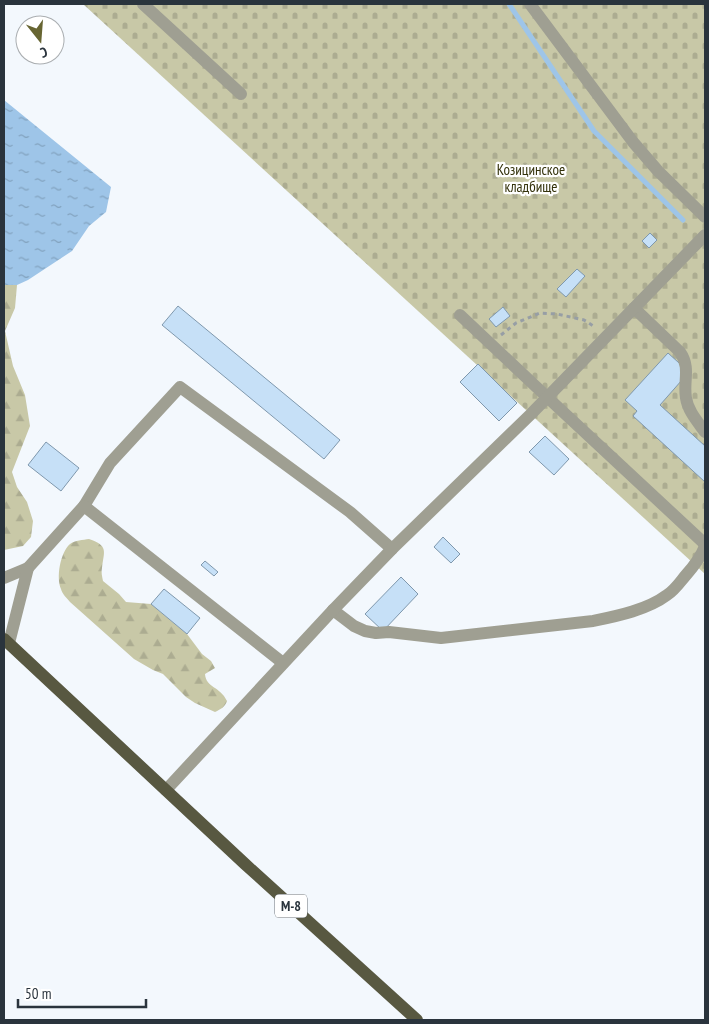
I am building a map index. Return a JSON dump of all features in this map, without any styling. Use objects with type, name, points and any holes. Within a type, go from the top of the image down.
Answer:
[{"type":"main road","name":"М-8","points":[[6,641],[245,864],[417,1020]]},
{"type":"lane","points":[[143,4],[240,94]]},
{"type":"lane","points":[[530,4],[633,142],[658,171],[705,217]]},
{"type":"lane","points":[[166,790],[283,663],[392,549],[547,397],[705,234]]},
{"type":"lane","points":[[634,308],[684,358],[686,364],[686,399],[690,412],[705,432]]},
{"type":"lane","points":[[333,610],[354,626],[365,631],[441,638],[593,621],[617,616],[666,596],[675,589],[703,554],[705,545],[460,315]]},
{"type":"lane","points":[[4,578],[28,568],[84,506],[110,462],[180,387],[350,512],[392,549]]},
{"type":"lane","points":[[84,506],[283,663]]},
{"type":"lane","points":[[6,641],[28,568]]},
{"type":"path","points":[[494,340],[516,323],[540,313],[557,314],[584,320],[608,335]]},
{"type":"green space","name":"Козицинское кладбище","points":[[83,4],[705,4],[705,574]]},
{"type":"green space","points":[[4,285],[17,285],[15,308],[5,331],[13,366],[25,395],[30,426],[12,472],[17,487],[27,502],[33,521],[31,537],[23,546],[4,550]]},
{"type":"green space","points":[[89,539],[100,544],[104,550],[103,581],[126,602],[151,604],[187,634],[202,654],[211,661],[215,668],[205,674],[206,679],[221,692],[227,701],[222,708],[215,712],[186,697],[163,674],[134,659],[65,596],[59,579],[61,559],[70,544],[79,540]]},
{"type":"water","points":[[4,100],[111,187],[106,212],[89,226],[72,251],[28,280],[17,285],[4,285]]},
{"type":"building","points":[[650,233],[657,240],[649,248],[642,241]]},
{"type":"building","points":[[577,269],[585,276],[566,297],[557,289]]},
{"type":"building","points":[[178,306],[340,440],[324,459],[162,325]]},
{"type":"building","points":[[503,307],[510,316],[496,327],[489,319]]},
{"type":"building","points":[[668,353],[689,372],[660,405],[705,446],[705,482],[633,416],[637,411],[625,400]]},
{"type":"building","points":[[478,364],[517,403],[499,421],[460,382]]},
{"type":"building","points":[[545,436],[569,459],[554,475],[529,452]]},
{"type":"building","points":[[46,442],[79,468],[61,491],[28,465]]},
{"type":"building","points":[[443,537],[460,554],[451,563],[434,547]]},
{"type":"building","points":[[205,561],[218,572],[214,576],[201,565]]},
{"type":"building","points":[[401,577],[418,594],[383,631],[365,614]]},
{"type":"building","points":[[164,589],[200,618],[187,634],[151,604]]},
{"type":"waterway","points":[[509,4],[594,131],[683,220]]}]
